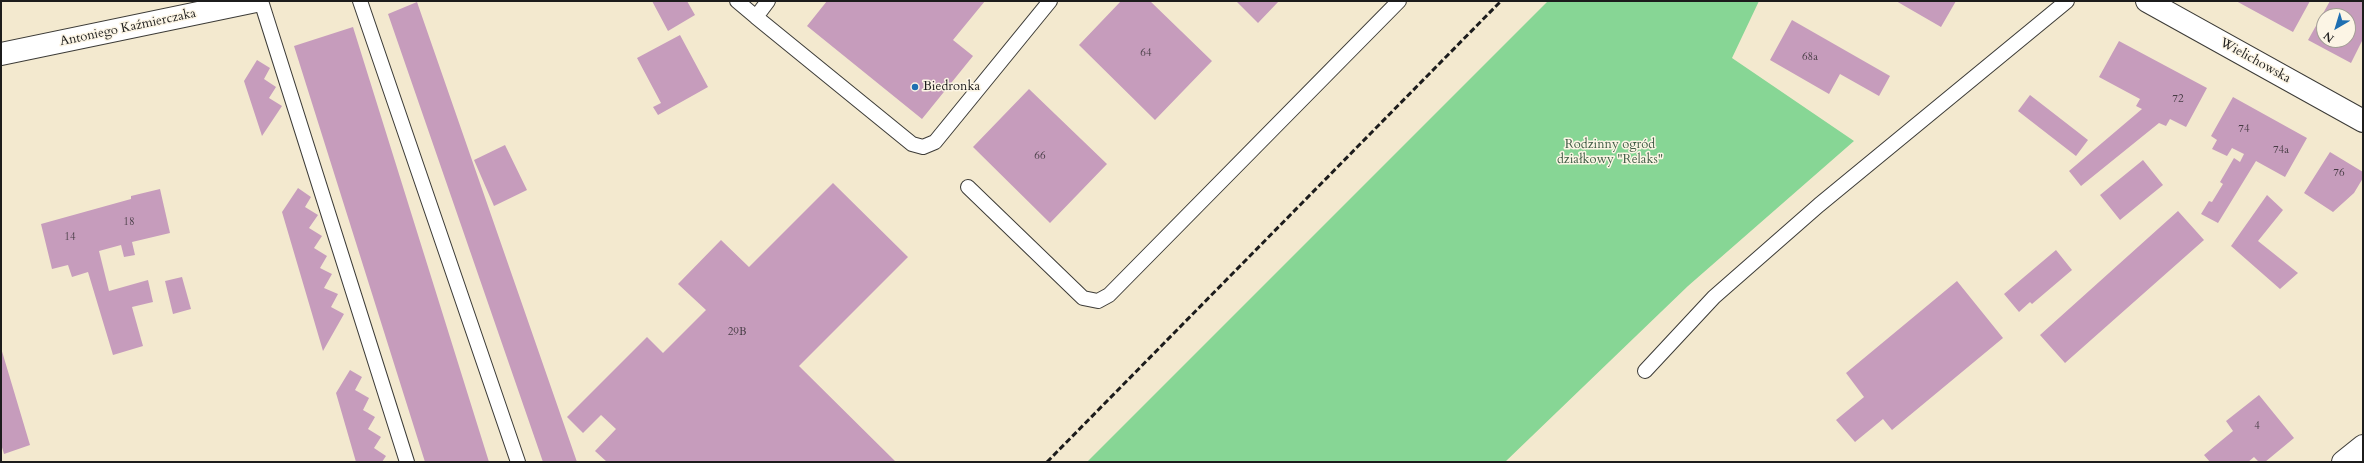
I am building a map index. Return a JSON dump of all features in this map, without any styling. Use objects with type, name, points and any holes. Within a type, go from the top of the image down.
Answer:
[{"type":"street","name":"Antoniego Kaźmierczaka","points":[[1,54],[256,1]]},
{"type":"street","name":"Wielichowska","points":[[2147,1],[2363,121]]},
{"type":"street","points":[[2343,462],[2363,446]]},
{"type":"lane","points":[[262,1],[407,462]]},
{"type":"lane","points":[[360,1],[518,462]]},
{"type":"lane","points":[[737,1],[912,144],[923,147],[935,142],[1050,1]]},
{"type":"lane","points":[[756,17],[768,1]]},
{"type":"lane","points":[[968,187],[1083,298],[1098,301],[1109,294],[1399,1]]},
{"type":"lane","points":[[1645,371],[1714,297],[1819,205],[2067,1]]},
{"type":"green space","name":"Rodzinny ogród działkowy \"Relaks\"","points":[[1548,1],[1759,1],[1732,58],[1854,141],[1688,286],[1505,462],[1087,462]]},
{"type":"building","points":[[652,1],[687,1],[695,15],[668,31]]},
{"type":"building","name":"Biedronka","points":[[827,1],[985,1],[953,40],[973,56],[922,119],[807,26]]},
{"type":"building","points":[[1121,1],[1150,1],[1212,61],[1155,120],[1079,45]]},
{"type":"building","points":[[1236,1],[1279,1],[1258,23]]},
{"type":"building","points":[[1896,1],[1956,1],[1941,27]]},
{"type":"building","points":[[2236,1],[2310,1],[2293,32]]},
{"type":"building","points":[[2330,1],[2363,1],[2363,39],[2351,63],[2323,48],[2356,48],[2356,8],[2326,8]]},
{"type":"building","points":[[417,2],[577,462],[543,462],[388,14]]},
{"type":"building","points":[[1792,20],[1890,76],[1879,96],[1840,74],[1829,94],[1770,60]]},
{"type":"building","points":[[2316,26],[2316,44],[2308,40]]},
{"type":"building","points":[[353,27],[489,462],[425,462],[294,46]]},
{"type":"building","points":[[680,35],[708,87],[658,115],[653,107],[661,103],[637,58]]},
{"type":"building","points":[[2119,41],[2207,88],[2186,127],[2170,119],[2166,126],[2159,123],[2081,186],[2069,171],[2142,109],[2136,106],[2140,99],[2099,77]]},
{"type":"building","points":[[257,60],[270,68],[264,79],[276,87],[269,98],[282,106],[262,136],[244,81]]},
{"type":"building","points":[[1029,89],[1107,164],[1050,223],[973,147]]},
{"type":"building","points":[[2030,95],[2088,140],[2076,156],[2018,111]]},
{"type":"building","points":[[2233,97],[2307,138],[2285,177],[2256,161],[2218,223],[2201,214],[2209,201],[2212,202],[2223,184],[2220,182],[2234,158],[2240,162],[2244,154],[2232,148],[2227,156],[2212,149],[2217,140],[2211,136]]},
{"type":"building","points":[[505,145],[527,190],[494,206],[474,160]]},
{"type":"building","points":[[2330,152],[2363,172],[2363,178],[2354,193],[2333,212],[2304,193]]},
{"type":"building","points":[[2143,160],[2163,185],[2120,220],[2100,195]]},
{"type":"building","points":[[833,183],[908,257],[799,366],[896,462],[607,462],[595,451],[616,429],[601,415],[583,433],[567,417],[647,337],[663,353],[706,310],[678,284],[721,240],[749,267]]},
{"type":"building","points":[[298,188],[311,197],[305,207],[318,215],[309,228],[322,236],[314,248],[327,256],[320,268],[332,274],[324,288],[338,294],[331,307],[344,314],[323,351],[282,212]]},
{"type":"building","points":[[160,189],[170,233],[132,242],[135,255],[124,257],[121,245],[99,251],[109,291],[148,280],[153,302],[132,307],[143,346],[113,355],[88,272],[72,277],[68,265],[52,269],[41,224],[131,199],[131,196]]},
{"type":"building","points":[[2267,195],[2283,210],[2258,241],[2298,273],[2280,289],[2231,246]]},
{"type":"building","points":[[2178,211],[2204,240],[2065,363],[2040,335]]},
{"type":"building","points":[[2056,250],[2072,270],[2032,304],[2030,302],[2019,312],[2004,294]]},
{"type":"building","points":[[182,277],[191,309],[173,314],[165,281]]},
{"type":"building","points":[[1957,281],[2003,338],[1892,430],[1883,419],[1855,442],[1836,420],[1864,397],[1846,373]]},
{"type":"building","points":[[1,348],[30,445],[4,454],[1,444]]},
{"type":"building","points":[[350,370],[362,377],[355,390],[369,398],[363,410],[375,417],[368,429],[381,437],[374,448],[386,456],[382,462],[356,462],[336,393]]},
{"type":"building","points":[[2259,395],[2294,438],[2265,462],[2259,462],[2254,457],[2248,462],[2210,462],[2204,455],[2233,431],[2226,421]]},
{"type":"railway","points":[[1047,462],[1501,1]]},
{"type":"place","name":"Biedronka","points":[[915,87]]}]
